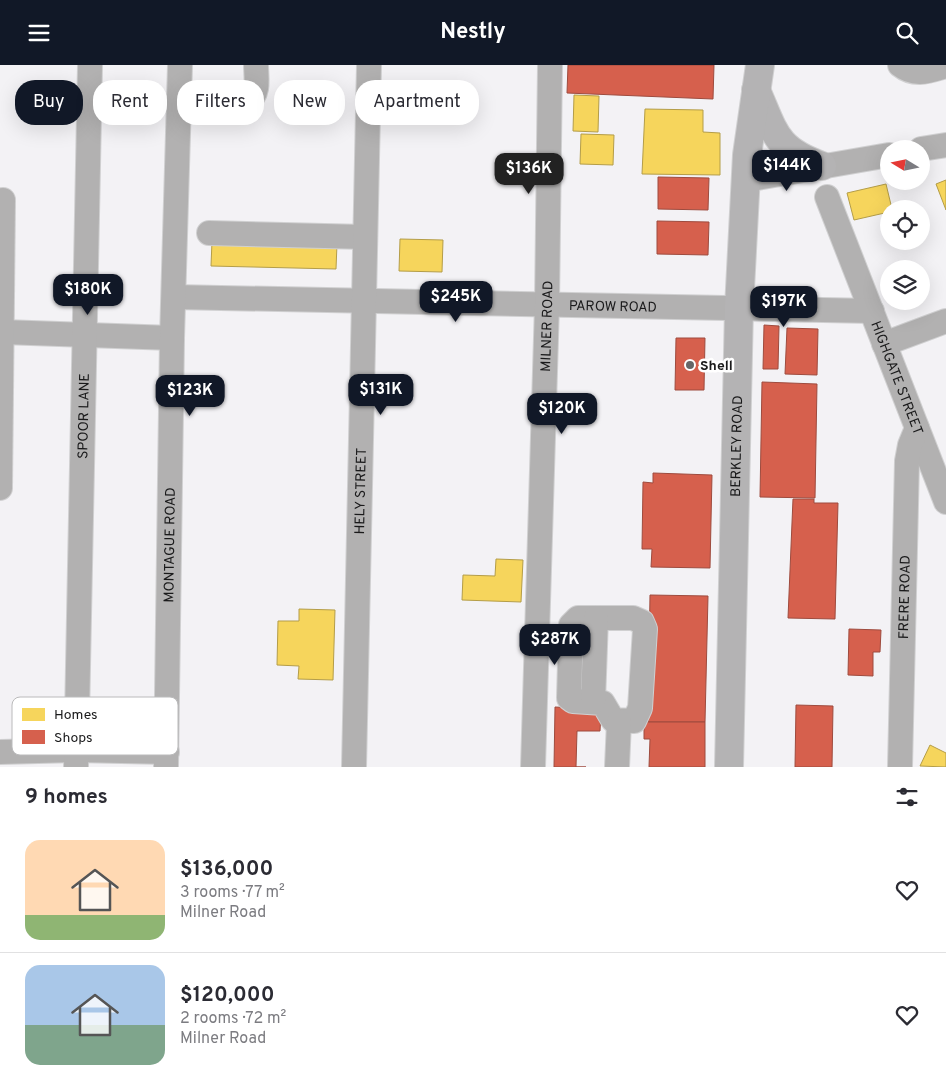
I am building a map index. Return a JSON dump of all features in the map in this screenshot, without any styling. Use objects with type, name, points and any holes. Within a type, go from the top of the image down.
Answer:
[{"type":"main road","points":[[758,78],[775,133],[785,147],[800,158],[822,166]]},
{"type":"main road","name":"BERKLEY ROAD","points":[[729,767],[739,308],[745,180],[758,78]]},
{"type":"street","name":"SPOOR LANE","points":[[77,697],[90,65]]},
{"type":"street","name":"MONTAGUE ROAD","points":[[180,65],[180,80]]},
{"type":"street","points":[[256,65],[256,80]]},
{"type":"street","name":"HELY STREET","points":[[354,767],[369,65]]},
{"type":"street","name":"MILNER ROAD","points":[[534,767],[547,305],[550,65]]},
{"type":"street","points":[[900,65],[911,73],[919,73],[946,66]]},
{"type":"street","name":"MONTAGUE ROAD","points":[[167,697],[172,338],[178,125]]},
{"type":"street","points":[[930,148],[946,145]]},
{"type":"street","points":[[745,180],[880,156]]},
{"type":"street","name":"HIGHGATE STREET","points":[[828,197],[946,503]]},
{"type":"street","points":[[0,488],[3,200]]},
{"type":"street","points":[[209,233],[365,237]]},
{"type":"street","name":"PAROW ROAD","points":[[174,297],[872,311]]},
{"type":"street","points":[[884,345],[946,321]]},
{"type":"street","points":[[3,332],[172,338]]},
{"type":"street","name":"FRERE ROAD","points":[[900,767],[907,461],[910,445],[917,429]]},
{"type":"street","points":[[578,618],[633,618],[642,622],[645,629],[640,708],[634,721],[619,722],[609,715],[603,703],[573,701],[568,695],[571,624],[578,618]]},
{"type":"street","points":[[617,767],[619,722]]},
{"type":"street","name":"MONTAGUE ROAD","points":[[33,755],[76,759],[166,759]]},
{"type":"building: Homes","points":[[574,95],[599,96],[598,132],[573,131]]},
{"type":"building: Homes","points":[[645,109],[703,110],[703,132],[720,133],[720,175],[642,174]]},
{"type":"building: Homes","points":[[581,134],[614,135],[613,165],[580,164]]},
{"type":"building: Homes","points":[[946,180],[946,210],[936,184]]},
{"type":"building: Homes","points":[[880,185],[880,190],[887,190],[890,200],[880,200],[880,214],[854,220],[847,193]]},
{"type":"building: Homes","points":[[400,239],[443,240],[442,272],[399,271]]},
{"type":"building: Homes","points":[[212,241],[337,244],[336,269],[211,266]]},
{"type":"building: Homes","points":[[496,559],[523,560],[521,602],[462,600],[463,575],[495,576]]},
{"type":"building: Homes","points":[[299,609],[335,610],[333,680],[298,679],[299,666],[277,665],[278,621],[299,621]]},
{"type":"building: Homes","points":[[930,745],[946,753],[946,767],[920,766]]},
{"type":"building: Shops","points":[[568,65],[714,65],[713,99],[567,93]]},
{"type":"building: Shops","points":[[658,177],[709,178],[708,210],[658,209]]},
{"type":"building: Shops","points":[[657,221],[709,222],[708,255],[657,254]]},
{"type":"building: Shops","points":[[764,325],[779,326],[778,369],[763,369]]},
{"type":"building: Shops","points":[[787,328],[818,329],[817,375],[785,374]]},
{"type":"building: Shops","points":[[676,338],[705,338],[704,390],[675,390]]},
{"type":"building: Shops","points":[[762,382],[817,384],[815,498],[760,497]]},
{"type":"building: Shops","points":[[653,473],[712,475],[710,568],[651,567],[652,549],[642,549],[643,482],[653,483]]},
{"type":"building: Shops","points":[[793,499],[814,499],[814,503],[838,503],[835,619],[788,618]]},
{"type":"building: Shops","points":[[650,595],[708,596],[705,722],[648,722]]},
{"type":"building: Shops","points":[[849,629],[881,630],[880,652],[873,652],[873,676],[848,675]]},
{"type":"building: Shops","points":[[796,705],[833,706],[832,767],[795,767]]},
{"type":"building: Shops","points":[[555,707],[599,709],[601,711],[600,731],[577,731],[576,767],[554,767]]},
{"type":"building: Shops","points":[[644,722],[705,722],[705,767],[649,767],[650,739],[644,739]]},
{"type":"place","name":"Shell","points":[[690,365]]}]
